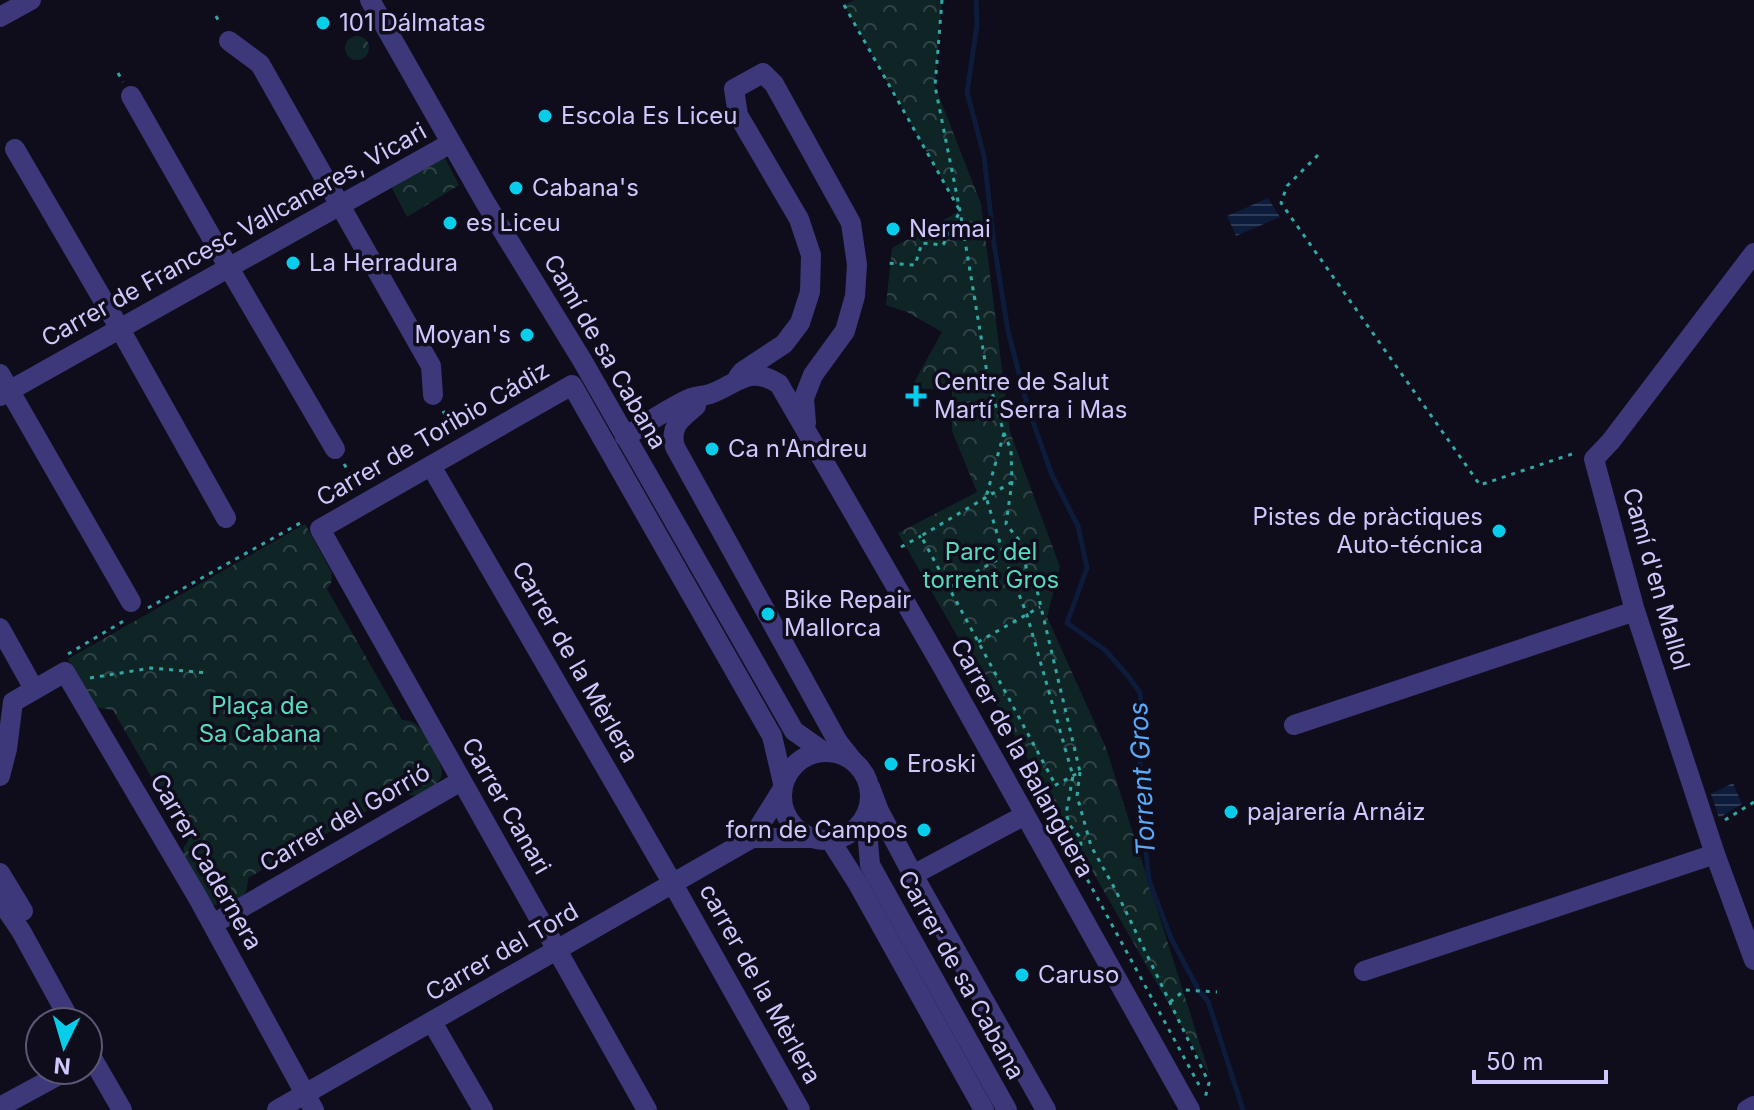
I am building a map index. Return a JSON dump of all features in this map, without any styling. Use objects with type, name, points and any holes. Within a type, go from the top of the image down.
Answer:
[{"type":"street","name":"Camí de sa Cabana","points":[[370,0],[794,731]]},
{"type":"street","points":[[0,17],[27,1]]},
{"type":"street","points":[[229,41],[260,64],[431,366],[433,395]]},
{"type":"street","points":[[805,432],[804,398],[813,375],[845,331],[855,296],[857,265],[851,223],[774,84],[763,73],[734,89],[738,115],[799,219],[811,255],[810,292],[800,323],[784,344],[743,371],[736,380],[710,394],[677,422],[672,437],[838,742],[865,773],[879,811],[913,875],[1046,1110]]},
{"type":"street","points":[[131,96],[335,449]]},
{"type":"street","name":"Carrer de Francesc Vallcaneres, Vicari","points":[[3,387],[120,329],[451,143]]},
{"type":"street","points":[[15,149],[226,518]]},
{"type":"street","points":[[1594,459],[1754,253]]},
{"type":"street","name":"Carrer de la Balanguera","points":[[736,380],[754,375],[766,376],[779,384],[942,666],[1029,806],[1197,1108]]},
{"type":"street","name":"Carrer de Toribio Cádiz","points":[[320,529],[572,385],[772,736],[783,786]]},
{"type":"street","points":[[3,387],[131,602]]},
{"type":"street","points":[[625,437],[693,397],[710,394]]},
{"type":"street","name":"Camí d'en Mallol","points":[[1594,459],[1635,611],[1715,854],[1754,960]]},
{"type":"street","name":"Carrer de la Mèrlera","points":[[431,466],[673,884]]},
{"type":"street","name":"Carrer Canari","points":[[320,529],[647,1110]]},
{"type":"street","points":[[1294,725],[1635,611]]},
{"type":"street","points":[[0,628],[34,689]]},
{"type":"street","points":[[0,776],[13,702],[65,672],[71,682]]},
{"type":"street","name":"Carrer Cadernera","points":[[71,682],[213,924],[310,1102]]},
{"type":"street","points":[[794,731],[796,763]]},
{"type":"street","points":[[794,731],[824,752]]},
{"type":"street","points":[[853,761],[840,753],[824,752],[809,755],[796,763],[783,786],[782,805],[787,819],[797,831],[824,842],[858,884],[984,1110]]},
{"type":"street","name":"Carrer del Gorrió","points":[[213,924],[461,781]]},
{"type":"street","name":"Carrer del Tord","points":[[277,1110],[310,1102],[432,1022],[752,838],[783,786]]},
{"type":"street","points":[[752,838],[824,842],[842,838],[856,830],[866,818],[871,803],[870,787]]},
{"type":"street","points":[[913,875],[1029,806]]},
{"type":"street","name":"Carrer de sa Cabana","points":[[866,818],[870,865],[1007,1110]]},
{"type":"street","name":"Carrer de sa Cabana","points":[[824,842],[870,865]]},
{"type":"street","points":[[1364,971],[1715,854]]},
{"type":"street","points":[[0,873],[24,913],[21,931]]},
{"type":"street","name":"carrer de la Mèrlera","points":[[673,884],[800,1110]]},
{"type":"street","points":[[0,900],[21,931],[62,1006]]},
{"type":"street","points":[[432,1022],[483,1110]]},
{"type":"street","points":[[104,1081],[122,1110]]},
{"type":"street","points":[[0,1107],[39,1086]]},
{"type":"street","points":[[1747,1110],[1754,1106]]},
{"type":"path","points":[[942,0],[935,86],[988,379],[1011,450],[1012,482],[1006,524],[1023,545],[1027,574],[1036,586],[1080,772],[1077,796],[1091,846],[1209,1083],[1197,1108]]},
{"type":"path","points":[[844,5],[960,211]]},
{"type":"path","points":[[1318,155],[1287,186],[1281,203],[1480,485],[1572,454],[1594,459]]},
{"type":"path","points":[[885,263],[915,265],[922,243],[943,245],[960,211]]},
{"type":"path","points":[[433,395],[463,446]]},
{"type":"path","points":[[1004,433],[986,497],[1027,615],[1073,776],[1066,814],[1071,827],[1081,838],[1080,866],[1201,1091]]},
{"type":"path","points":[[335,449],[367,503]]},
{"type":"path","points":[[901,547],[1012,482]]},
{"type":"path","points":[[63,656],[309,518],[320,529]]},
{"type":"path","points":[[921,536],[1055,785]]},
{"type":"path","points":[[949,588],[1023,545]]},
{"type":"path","points":[[978,642],[1040,607]]},
{"type":"path","points":[[71,682],[151,668],[209,673]]},
{"type":"path","points":[[1029,806],[1055,785],[1080,772]]},
{"type":"path","points":[[1708,830],[1754,802]]},
{"type":"path","points":[[1170,1002],[1185,990],[1217,992]]},
{"type":"green space","name":"Parc del torrent Gros","points":[[854,0],[942,0],[935,86],[981,204],[1010,432],[1060,567],[1047,617],[1106,748],[1210,1076],[898,533],[977,492],[952,431],[952,390],[911,388],[942,332],[907,312],[886,305],[892,248],[960,211],[844,5]]},
{"type":"green space","points":[[357,36],[366,39],[369,48],[366,57],[357,60],[348,57],[345,48],[348,39]]},
{"type":"green space","points":[[444,156],[459,185],[407,217],[391,186]]},
{"type":"green space","name":"Plaça de Sa Cabana","points":[[305,524],[332,573],[327,589],[402,720],[414,723],[427,738],[442,773],[436,784],[423,793],[414,796],[402,791],[248,878],[246,891],[235,902],[210,904],[183,856],[188,841],[113,710],[94,704],[68,659]]},
{"type":"water","points":[[1268,198],[1280,217],[1236,236],[1227,216]]},
{"type":"water","points":[[1733,783],[1742,804],[1719,818],[1711,794]]},
{"type":"waterway","name":"Torrent Gros","points":[[976,0],[977,25],[967,92],[984,156],[1008,331],[1028,408],[1052,475],[1078,526],[1087,568],[1067,623],[1105,650],[1140,693],[1144,731],[1138,780],[1149,880],[1171,938],[1199,991],[1208,1001],[1243,1110]]},
{"type":"place","name":"101 Dálmatas","points":[[323,23]]},
{"type":"place","name":"Escola Es Liceu","points":[[545,116]]},
{"type":"place","name":"Cabana's","points":[[516,188]]},
{"type":"place","name":"es Liceu","points":[[450,223]]},
{"type":"place","name":"Nermai","points":[[893,229]]},
{"type":"place","name":"La Herradura","points":[[293,263]]},
{"type":"place","name":"Moyan's","points":[[527,335]]},
{"type":"place","name":"Centre de Salut Martí Serra i Mas","points":[[916,396]]},
{"type":"place","name":"Ca n'Andreu","points":[[712,449]]},
{"type":"place","name":"Pistes de pràctiques Auto-técnica","points":[[1499,531]]},
{"type":"place","name":"Bike Repair Mallorca","points":[[768,614]]},
{"type":"place","name":"Eroski","points":[[891,764]]},
{"type":"place","name":"pajarería Arnáiz","points":[[1231,812]]},
{"type":"place","name":"forn de Campos","points":[[924,830]]},
{"type":"place","name":"Caruso","points":[[1022,975]]}]
